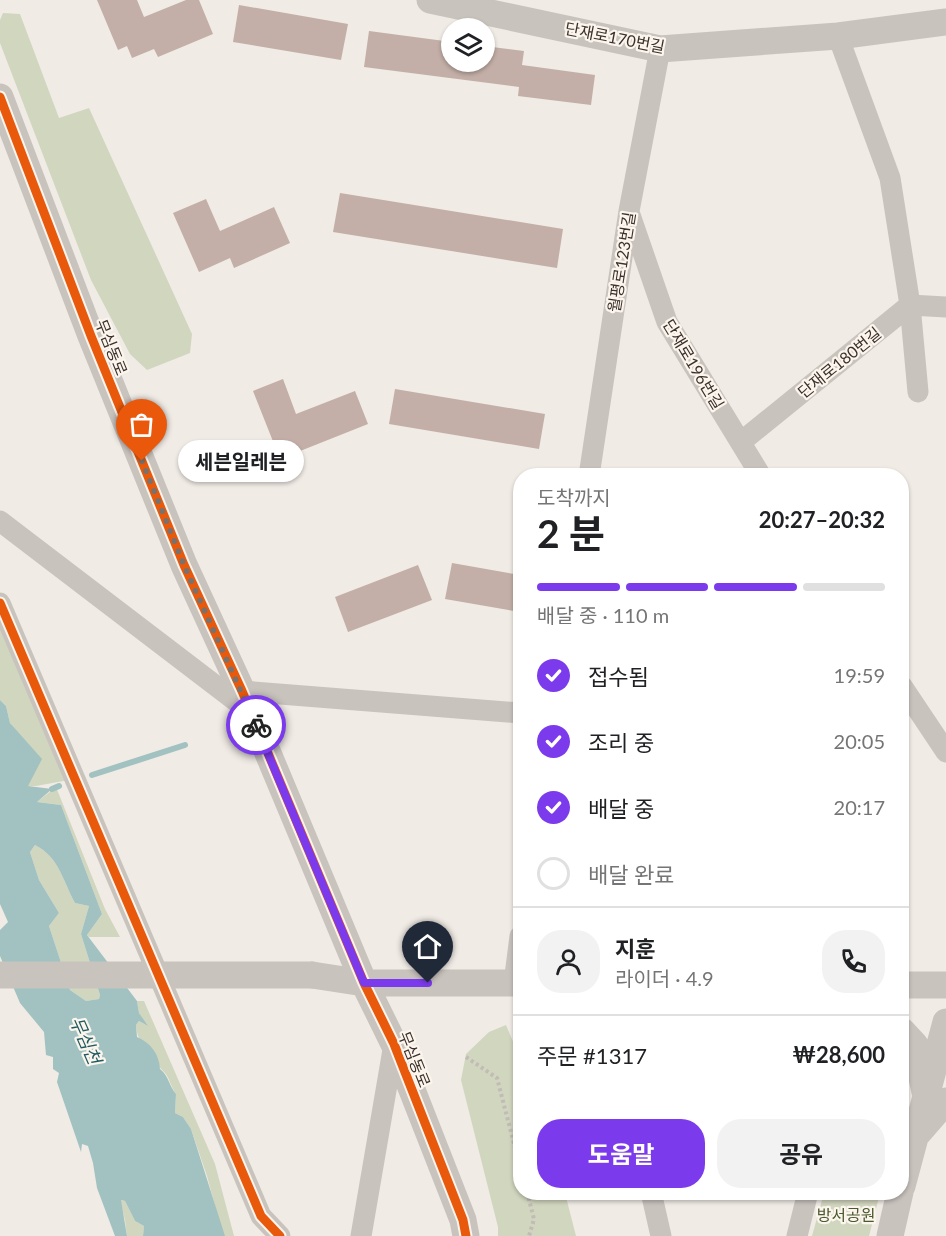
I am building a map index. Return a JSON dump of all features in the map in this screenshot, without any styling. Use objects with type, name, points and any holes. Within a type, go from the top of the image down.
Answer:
[{"type":"street","name":"단재로170번길","points":[[430,0],[660,49],[838,36],[946,22]]},
{"type":"street","points":[[838,36],[890,178],[910,304],[918,392]]},
{"type":"street","name":"월평로123번길","points":[[590,468],[629,211],[660,49]]},
{"type":"street","name":"무심동로","points":[[0,97],[87,325],[180,554],[246,702],[364,983],[394,1044],[463,1220],[466,1236]]},
{"type":"street","name":"단재로196번길","points":[[629,211],[667,322],[756,468]]},
{"type":"street","points":[[910,304],[946,307]]},
{"type":"street","name":"단재로180번길","points":[[741,442],[910,304]]},
{"type":"street","points":[[0,521],[246,702],[513,713]]},
{"type":"street","points":[[0,603],[265,1226],[280,1236]]},
{"type":"street","points":[[909,696],[946,752]]},
{"type":"street","points":[[0,975],[312,975],[364,983],[513,983]]},
{"type":"street","points":[[909,985],[946,985]]},
{"type":"street","points":[[909,1158],[914,1138],[936,1098],[946,1022]]},
{"type":"street","points":[[909,1038],[915,1045],[936,1098]]},
{"type":"street","points":[[361,1236],[394,1044]]},
{"type":"street","points":[[653,1200],[661,1236]]},
{"type":"street","points":[[797,1236],[806,1200]]},
{"type":"street","points":[[890,1236],[898,1200]]},
{"type":"path","points":[[466,1057],[497,1078],[513,1140]]},
{"type":"path","points":[[529,1200],[534,1219],[529,1236]]},
{"type":"green space","points":[[3,13],[20,14],[59,118],[89,108],[192,334],[190,353],[147,370],[130,354],[91,280],[0,43],[0,20]]},
{"type":"green space","points":[[0,606],[74,779],[28,786],[21,737],[10,723],[6,706],[0,700]]},
{"type":"green space","points":[[56,787],[105,909],[120,937],[89,937],[87,935],[102,914],[61,805],[37,802]]},
{"type":"green space","points":[[35,845],[50,856],[60,870],[75,903],[89,906],[81,934],[100,995],[99,999],[86,1001],[70,990],[49,926],[59,913],[39,880],[30,852]]},
{"type":"green space","points":[[137,1001],[144,1001],[215,1164],[234,1236],[225,1236],[222,1231],[191,1129],[183,1117],[175,1113],[176,1094],[166,1075],[139,1039],[136,1025],[139,1021],[146,1025],[139,1013]]},
{"type":"green space","points":[[506,1025],[513,1042],[513,1200],[567,1200],[576,1236],[498,1236],[498,1227],[461,1080],[466,1054],[489,1032]]},
{"type":"green space","points":[[120,1200],[125,1201],[135,1221],[144,1226],[143,1236],[127,1236]]},
{"type":"green space","name":"방서공원","points":[[822,1200],[878,1200],[869,1236],[812,1236]]},
{"type":"water","name":"무심천","points":[[0,700],[6,706],[10,723],[42,759],[28,786],[52,789],[37,802],[61,805],[102,914],[87,935],[137,1001],[139,1013],[148,1026],[139,1021],[136,1025],[137,1037],[153,1050],[160,1069],[176,1094],[175,1113],[183,1117],[191,1129],[225,1236],[143,1236],[144,1226],[135,1221],[125,1201],[121,1200],[127,1236],[115,1236],[97,1188],[88,1146],[82,1144],[81,1152],[57,1082],[59,1073],[53,1069],[53,1057],[46,1055],[44,1032],[20,1003],[0,956],[0,930],[8,922],[0,904]],"holes":[[[35,845],[43,850],[60,870],[75,903],[89,906],[81,934],[100,995],[99,999],[86,1001],[70,990],[49,926],[59,913],[39,880],[30,852]]]},
{"type":"building","points":[[97,0],[137,0],[144,17],[186,0],[199,0],[213,34],[158,57],[154,49],[132,58],[127,46],[118,50]]},
{"type":"building","points":[[239,5],[348,24],[341,60],[233,42]]},
{"type":"building","points":[[369,31],[441,41],[441,72],[495,72],[495,47],[524,51],[522,65],[595,75],[591,105],[518,96],[519,87],[364,67]]},
{"type":"building","points":[[340,193],[563,229],[557,268],[333,232]]},
{"type":"building","points":[[206,199],[220,231],[274,207],[290,243],[234,268],[230,258],[199,272],[173,213]]},
{"type":"building","points":[[283,379],[296,414],[355,391],[368,424],[280,459],[253,391]]},
{"type":"building","points":[[395,389],[545,414],[539,449],[389,424]]},
{"type":"building","points":[[452,563],[513,574],[513,611],[445,599]]},
{"type":"building","points":[[418,565],[432,600],[348,632],[335,597]]},
{"type":"waterway","points":[[92,775],[185,745]]},
{"type":"waterway","points":[[52,789],[59,786]]},
{"type":"cycle path","points":[[0,97],[91,336],[184,565],[242,691],[364,983],[394,1044],[463,1220],[466,1236]]},
{"type":"cycle path","points":[[0,603],[261,1216],[280,1236]]},
{"type":"way so far","points":[[142,461],[184,565],[256,725]]},
{"type":"place","name":"세븐일레븐","points":[[142,461]]},
{"type":"route","points":[[256,725],[364,983],[428,983]]}]
